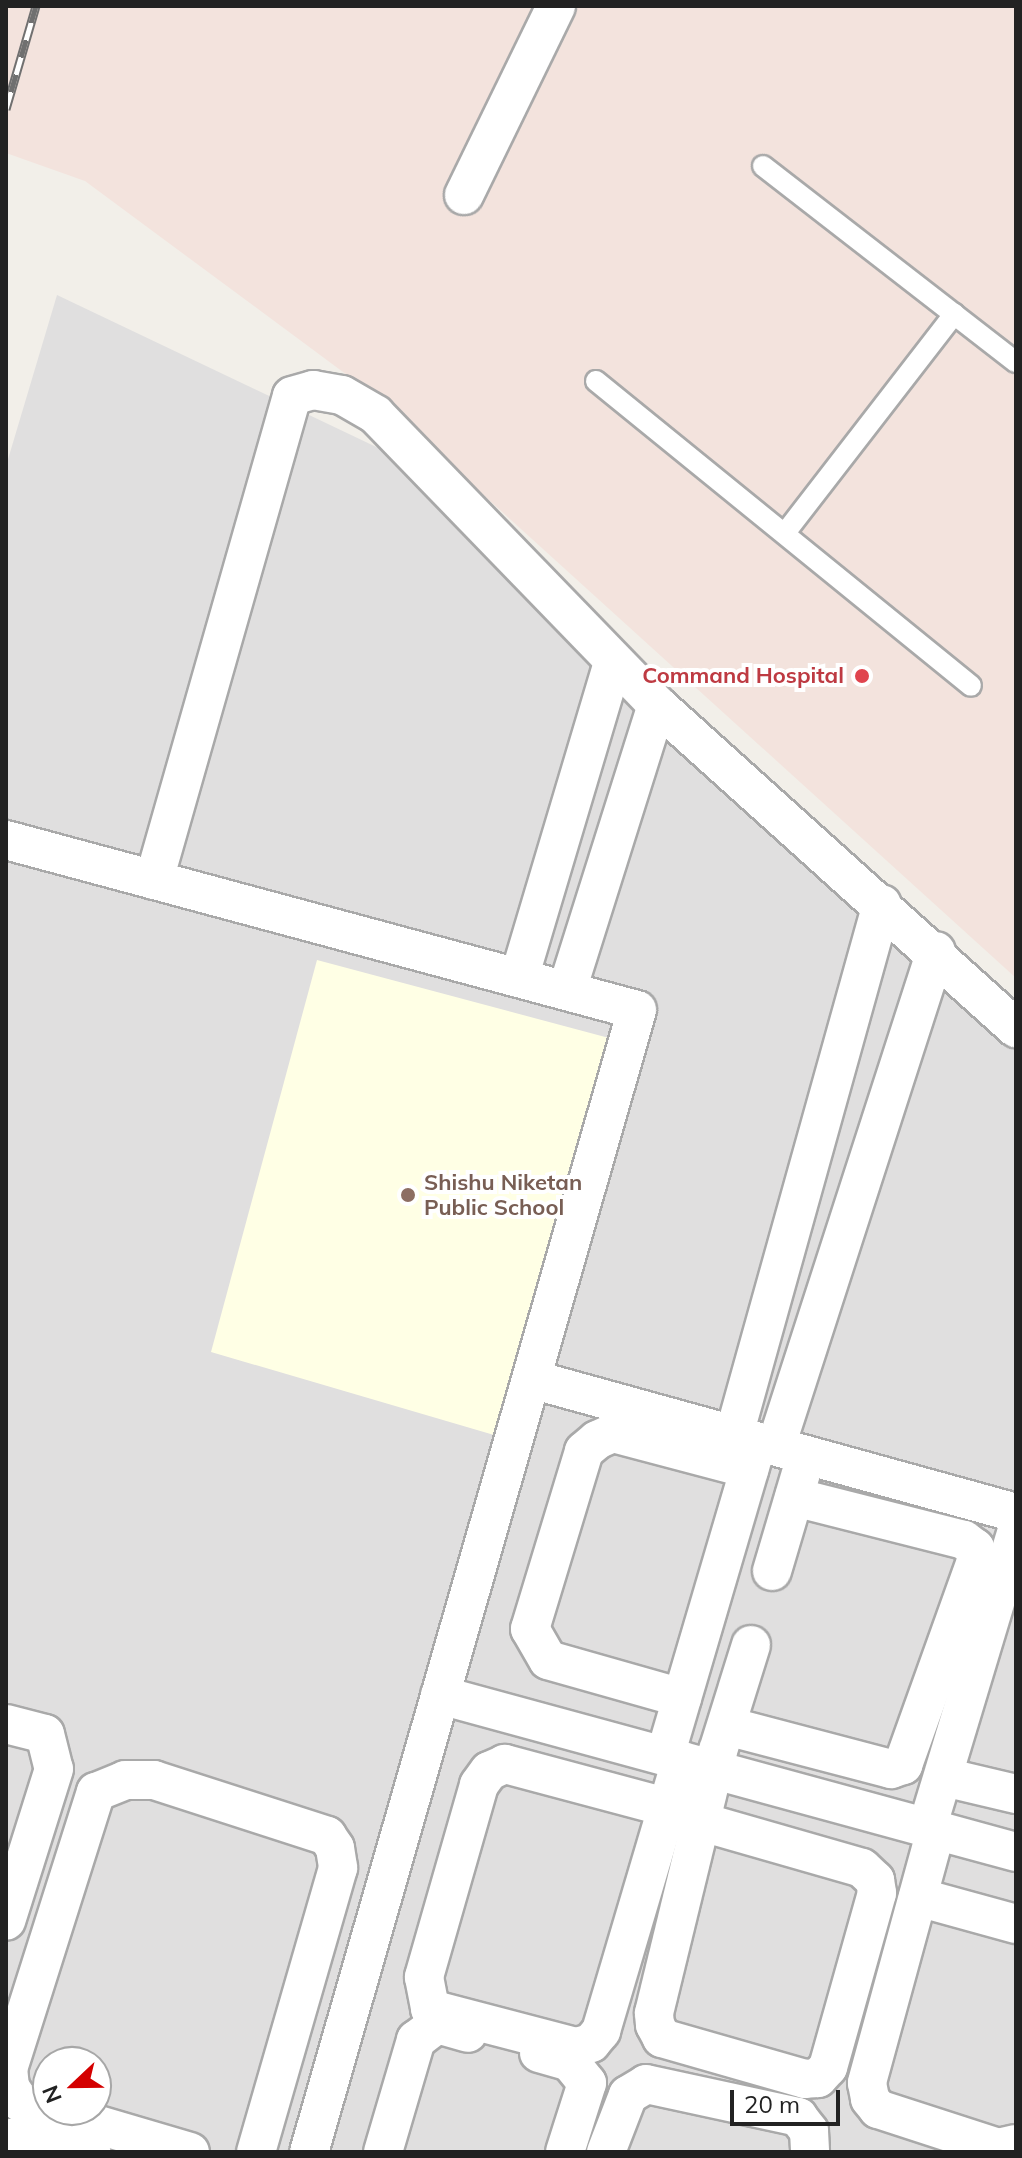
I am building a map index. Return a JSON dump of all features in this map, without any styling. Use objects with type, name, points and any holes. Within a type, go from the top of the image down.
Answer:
[{"type":"street","points":[[464,195],[556,6]]},
{"type":"street","points":[[154,880],[292,396],[313,390],[342,395],[376,415],[657,705],[936,951],[1016,1028]]},
{"type":"street","points":[[519,978],[613,662]]},
{"type":"street","points":[[567,990],[657,705]]},
{"type":"street","points":[[6,840],[637,1010],[309,2152]]},
{"type":"street","points":[[727,1726],[891,1769],[903,1765],[976,1561],[975,1548],[964,1540],[794,1497],[765,1450],[882,904]]},
{"type":"street","points":[[702,1822],[862,1868],[875,1880],[877,1893],[828,2067],[818,2078],[805,2079],[662,2038],[655,2025],[702,1822],[687,1762],[682,1698],[936,951]]},
{"type":"street","points":[[531,1379],[765,1450],[1016,1533],[944,1777],[918,1897],[867,2083],[870,2099],[878,2109],[998,2148],[1016,2144]]},
{"type":"street","points":[[682,1698],[548,1660],[530,1629],[584,1451],[597,1440],[613,1433],[765,1450]]},
{"type":"street","points":[[772,1571],[794,1497]]},
{"type":"street","points":[[666,1807],[505,1764],[489,1771],[479,1785],[424,1977],[430,2009],[576,2047],[591,2043],[601,2031],[666,1807],[687,1762],[727,1726],[751,1645]]},
{"type":"street","points":[[440,1695],[1016,1852]]},
{"type":"street","points":[[6,1724],[45,1734],[54,1769],[6,1921]]},
{"type":"street","points":[[944,1777],[1016,1794]]},
{"type":"street","points":[[190,2152],[20,2102],[10,2087],[8,2069],[96,1792],[125,1780],[154,1780],[313,1831],[327,1836],[335,1848],[338,1868],[256,2152]]},
{"type":"street","points":[[918,1897],[1016,1924]]},
{"type":"street","points":[[383,2152],[416,2040],[437,2024],[570,2062],[582,2071],[587,2083],[565,2152]]},
{"type":"street","points":[[606,2152],[628,2095],[646,2084],[798,2117],[809,2131],[810,2152]]},
{"type":"street","points":[[6,2139],[29,2134],[91,2152]]},
{"type":"lane","points":[[763,166],[1016,362]]},
{"type":"lane","points":[[785,533],[954,314]]},
{"type":"lane","points":[[596,381],[971,686]]},
{"type":"shaded area","name":"Command Hospital","points":[[6,6],[1016,6],[1016,978],[370,392],[85,181],[6,153]]},
{"type":"shaded area","points":[[57,295],[433,474],[1016,1008],[1016,2152],[6,2152],[6,466]]},
{"type":"shaded area","name":"Shishu Niketan Public School","points":[[317,960],[609,1038],[494,1435],[211,1352]]},
{"type":"railway","points":[[6,109],[36,6]]},
{"type":"place","name":"Command Hospital","points":[[862,676]]},
{"type":"place","name":"Shishu Niketan Public School","points":[[408,1195]]}]
